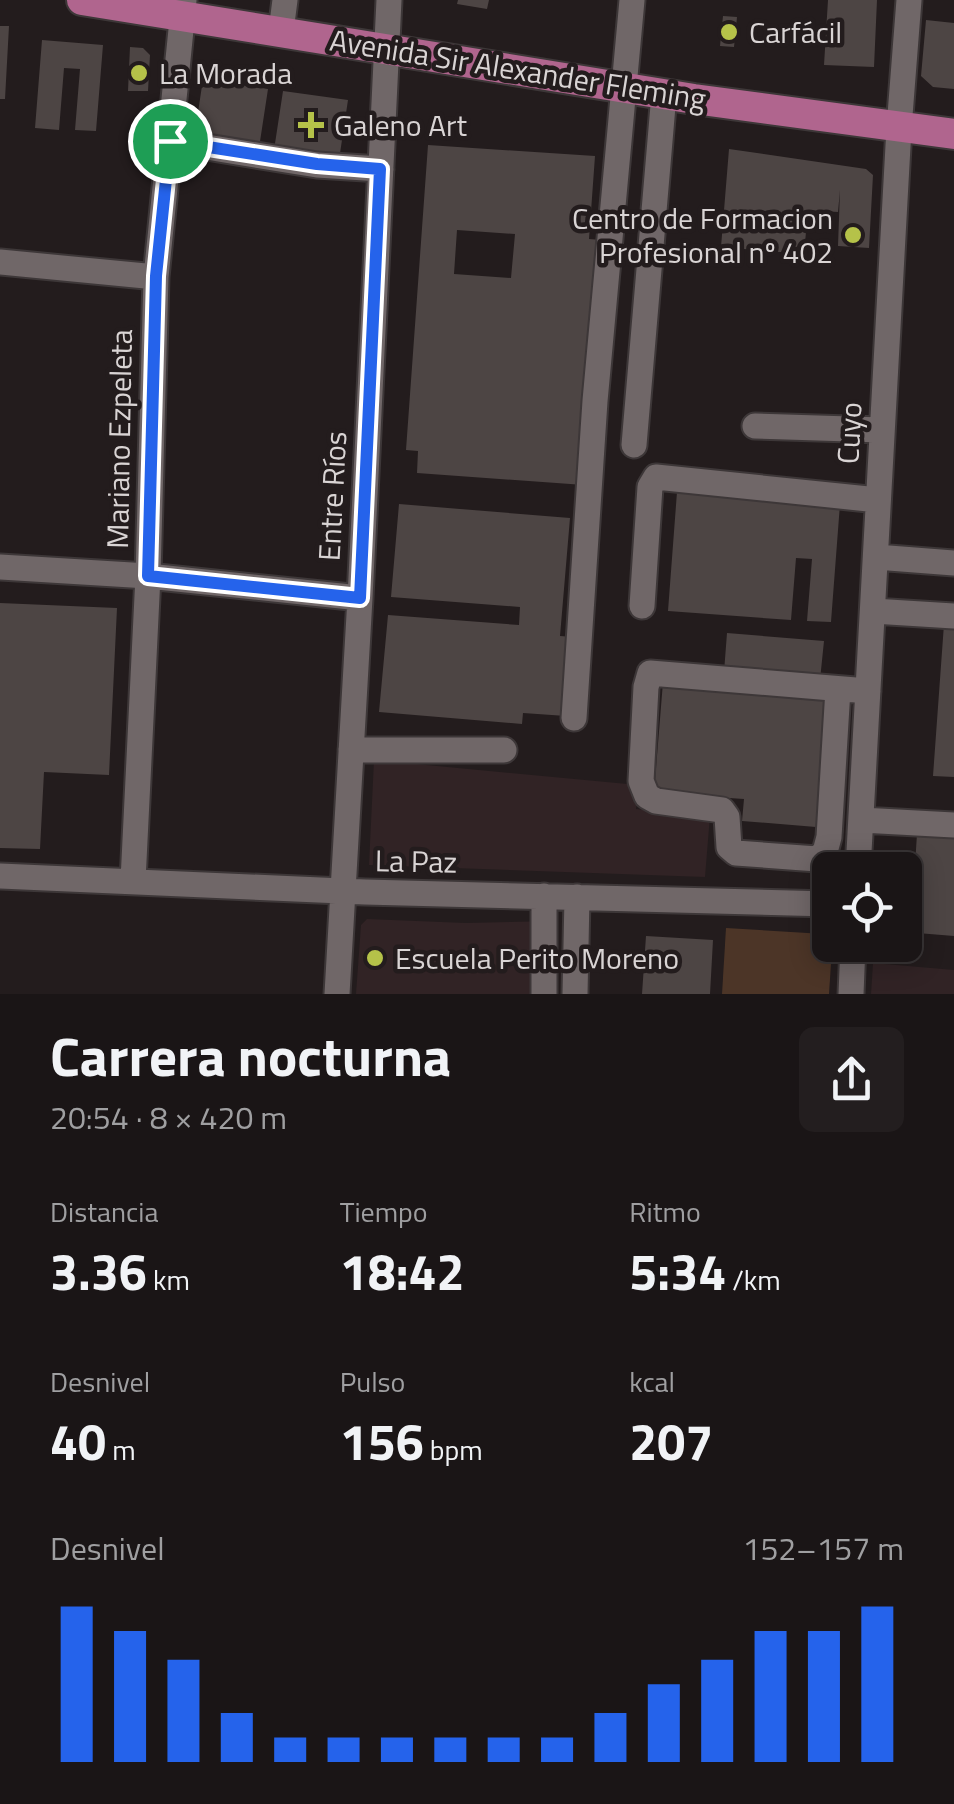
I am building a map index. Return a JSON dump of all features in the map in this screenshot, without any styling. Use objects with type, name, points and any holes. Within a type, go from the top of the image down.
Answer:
[{"type":"main road","name":"Avenida Sir Alexander Fleming","points":[[82,0],[184,8],[282,31],[626,88],[954,134]]},
{"type":"street","points":[[282,31],[284,0]]},
{"type":"street","name":"Entre Ríos","points":[[337,994],[389,0]]},
{"type":"street","points":[[574,718],[595,401],[632,0]]},
{"type":"street","name":"Cuyo","points":[[859,852],[898,128],[909,0]]},
{"type":"street","name":"Mariano Ezpeleta","points":[[133,882],[148,576],[156,276],[184,8]]},
{"type":"street","points":[[634,445],[664,94]]},
{"type":"street","points":[[170,141],[317,164],[380,169]]},
{"type":"street","points":[[0,262],[156,276]]},
{"type":"street","points":[[755,426],[882,430]]},
{"type":"street","points":[[642,606],[650,487],[656,477],[878,500]]},
{"type":"street","points":[[876,558],[954,563]]},
{"type":"street","points":[[0,567],[148,576],[360,598]]},
{"type":"street","points":[[872,611],[954,616]]},
{"type":"street","points":[[812,859],[736,853],[729,847],[722,810],[656,801],[647,796],[641,782],[647,677],[650,673],[868,691]]},
{"type":"street","points":[[826,852],[838,689]]},
{"type":"street","points":[[351,750],[504,750]]},
{"type":"street","points":[[860,820],[954,824]]},
{"type":"street","name":"La Paz","points":[[0,876],[340,891],[812,904]]},
{"type":"street","points":[[544,896],[544,994]]},
{"type":"street","points":[[575,994],[577,897]]},
{"type":"street","points":[[851,994],[853,962]]},
{"type":"shaded area","points":[[374,760],[638,785],[636,809],[710,816],[705,877],[369,865]]},
{"type":"shaded area","points":[[367,919],[554,921],[550,994],[356,994],[361,925]]},
{"type":"shaded area","points":[[726,928],[812,933],[812,962],[831,962],[829,994],[722,994]]},
{"type":"shaded area","points":[[873,963],[954,970],[954,994],[871,994]]},
{"type":"building","points":[[458,0],[489,0],[487,9],[457,4]]},
{"type":"building","points":[[828,0],[877,0],[874,67],[824,65]]},
{"type":"building","name":"Carfácil","points":[[723,16],[737,17],[734,47],[720,46]]},
{"type":"building","points":[[926,20],[954,23],[954,89],[933,87],[921,76]]},
{"type":"building","points":[[0,26],[9,26],[5,99],[0,99]]},
{"type":"building","points":[[42,40],[103,45],[96,131],[75,130],[80,69],[64,68],[59,130],[35,128]]},
{"type":"building","name":"La Morada","points":[[130,47],[143,48],[150,55],[148,91],[128,91]]},
{"type":"building","name":"Galeno Art","points":[[203,79],[268,89],[259,148],[194,139]]},
{"type":"building","name":"Galeno Art","points":[[283,91],[348,100],[339,160],[274,150]]},
{"type":"building","points":[[428,145],[595,156],[589,239],[601,240],[584,485],[417,473],[418,451],[406,450]],"holes":[[[457,230],[515,234],[511,278],[454,274]]]},
{"type":"building","points":[[729,149],[866,169],[873,175],[869,248],[838,246],[840,190],[838,212],[808,210],[804,254],[721,247]]},
{"type":"building","points":[[677,492],[840,504],[831,622],[807,621],[812,559],[796,558],[791,620],[668,611]]},
{"type":"building","points":[[399,504],[570,518],[560,636],[573,637],[566,716],[523,713],[522,724],[379,712],[388,615],[519,625],[520,607],[391,597]]},
{"type":"building","points":[[0,603],[117,608],[109,775],[44,772],[40,849],[0,848]]},
{"type":"building","points":[[944,624],[954,625],[954,777],[933,776]]},
{"type":"building","points":[[727,633],[824,641],[820,680],[724,672]]},
{"type":"building","points":[[663,682],[826,694],[816,827],[742,821],[744,799],[654,793]]},
{"type":"building","points":[[917,834],[954,837],[954,936],[922,933],[922,852],[916,852]]},
{"type":"building","points":[[646,936],[713,940],[710,994],[642,994]]},
{"type":"place","name":"Carfácil","points":[[729,32]]},
{"type":"place","name":"La Morada","points":[[139,73]]},
{"type":"place","name":"Galeno Art","points":[[311,125]]},
{"type":"place","name":"Centro de Formacion Profesional nº 402","points":[[853,235]]},
{"type":"place","name":"Escuela Perito Moreno","points":[[375,958]]},
{"type":"route","points":[[170,141],[317,164],[380,169],[360,598],[148,576],[156,276],[170,141]]}]
